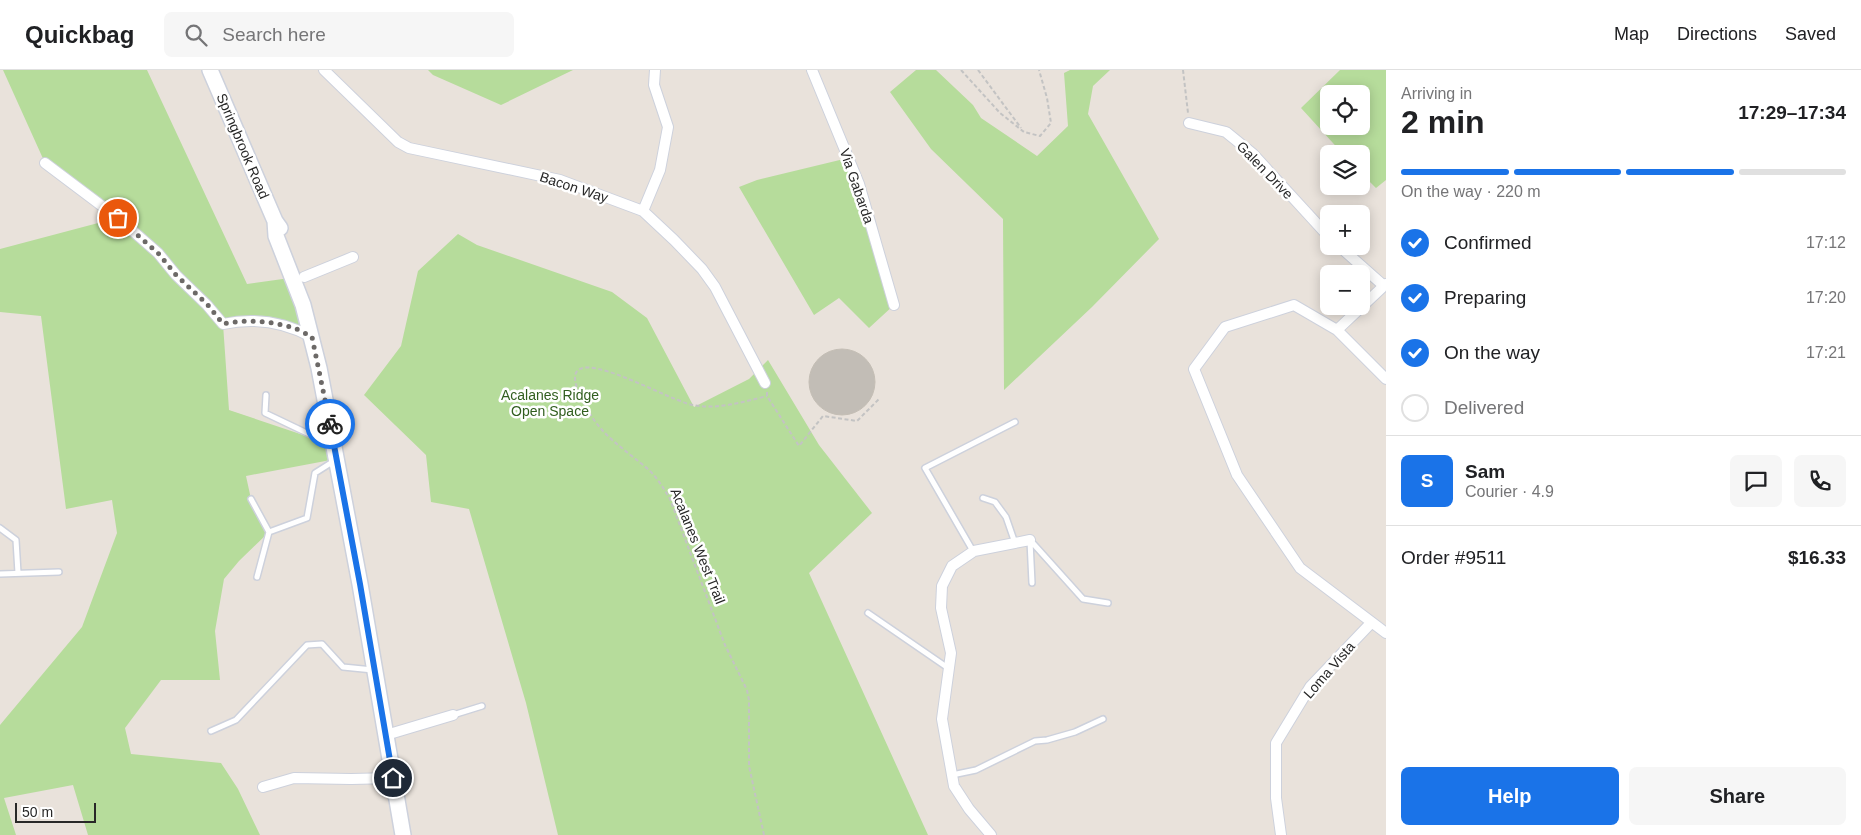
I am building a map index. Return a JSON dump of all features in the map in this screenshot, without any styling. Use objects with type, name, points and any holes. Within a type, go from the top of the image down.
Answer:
[{"type":"street","name":"Springbrook Road","points":[[210,70],[275,221],[304,277],[308,298],[308,318]]},
{"type":"street","name":"Bacon Way","points":[[324,70],[398,142],[409,148],[560,180],[643,211],[702,269],[715,287],[765,382]]},
{"type":"street","points":[[643,211],[660,170],[668,127],[654,84],[655,70]]},
{"type":"street","name":"Via Gabarda","points":[[812,70],[859,184],[894,305]]},
{"type":"street","name":"Galen Drive","points":[[1189,123],[1226,132],[1253,154],[1320,227]]},
{"type":"street","points":[[45,162],[118,218],[158,253],[176,275],[207,304],[223,324],[241,320],[264,322],[292,327],[312,337]]},
{"type":"street","name":"Springbrook Road","points":[[275,221],[276,236],[298,288],[312,337],[375,670],[403,835]]},
{"type":"street","points":[[1337,330],[1385,285],[1350,255]]},
{"type":"street","points":[[304,277],[353,258]]},
{"type":"street","points":[[1386,379],[1337,330],[1294,305],[1225,327],[1194,369],[1237,475],[1300,568],[1386,633]]},
{"type":"street","points":[[991,835],[969,809],[954,786],[942,719],[951,653],[941,608],[942,586],[952,566],[974,552],[1030,540]]},
{"type":"street","name":"Loma Vista","points":[[1281,835],[1276,798],[1276,743],[1310,687],[1371,623]]},
{"type":"street","points":[[386,735],[453,715]]},
{"type":"street","points":[[263,787],[294,778],[393,778]]},
{"type":"lane","points":[[266,395],[265,414],[335,452],[314,473],[307,518],[269,532]]},
{"type":"lane","points":[[974,552],[925,468],[1015,422]]},
{"type":"lane","points":[[983,498],[995,502],[1006,516],[1015,543]]},
{"type":"lane","points":[[252,499],[269,532],[257,577]]},
{"type":"lane","points":[[0,528],[16,540],[18,573]]},
{"type":"lane","points":[[1030,540],[1032,583]]},
{"type":"lane","points":[[1030,540],[1083,599],[1108,603]]},
{"type":"lane","points":[[0,574],[59,572]]},
{"type":"lane","points":[[868,613],[949,669]]},
{"type":"lane","points":[[211,731],[236,720],[307,645],[322,644],[343,667],[375,670]]},
{"type":"lane","points":[[453,715],[482,706]]},
{"type":"lane","points":[[952,775],[976,770],[1035,741],[1075,732],[1103,719]]},
{"type":"path","points":[[961,70],[1000,113],[1024,132],[1040,136],[1051,123],[1047,98],[1039,70]]},
{"type":"path","points":[[978,70],[1024,132]]},
{"type":"path","points":[[1182,70],[1189,123]]},
{"type":"path","name":"Acalanes West Trail","points":[[764,835],[749,766],[750,700],[725,645],[670,499],[663,486],[651,472],[601,430],[576,386],[574,376],[578,370],[583,368],[593,367],[608,370],[680,401],[704,407],[736,404],[767,396],[799,446],[823,416],[857,421],[880,398]]},
{"type":"green space","points":[[3,70],[147,70],[247,284],[290,278],[301,329],[223,324],[229,410],[333,445],[336,459],[246,476],[251,499],[269,532],[239,561],[224,579],[215,631],[220,680],[161,680],[125,728],[131,754],[221,763],[238,789],[260,835],[88,835],[73,785],[4,798],[16,835],[0,835],[0,725],[82,627],[117,533],[112,500],[66,509],[41,316],[0,312],[0,249],[117,218],[45,163]]},
{"type":"green space","points":[[428,70],[573,70],[501,105],[433,75]]},
{"type":"green space","points":[[916,70],[936,70],[973,105],[981,118],[1037,156],[1068,126],[1064,73],[1070,70],[1110,70],[1093,86],[1088,114],[1159,239],[1092,307],[1004,390],[1003,219],[931,149],[890,92]]},
{"type":"green space","points":[[1340,70],[1386,70],[1386,180],[1376,188],[1370,182],[1370,145],[1335,145],[1326,135],[1370,135],[1370,85],[1325,85]]},
{"type":"green space","points":[[1320,89],[1320,129],[1301,108]]},
{"type":"green space","points":[[848,158],[894,305],[869,328],[839,298],[814,315],[739,187],[757,180]]},
{"type":"green space","name":"Acalanes Ridge Open Space","points":[[458,234],[477,245],[612,292],[647,318],[694,407],[749,379],[768,360],[819,445],[872,513],[809,573],[928,835],[558,835],[526,703],[469,509],[431,502],[426,455],[364,395],[401,346],[418,271]]},
{"type":"building","points":[[842,349],[855,352],[865,359],[872,369],[875,382],[872,395],[865,405],[855,412],[842,415],[829,412],[819,405],[812,395],[809,382],[812,369],[819,359],[829,352]]},
{"type":"way so far","points":[[118,218],[158,253],[176,275],[207,304],[223,324],[241,320],[264,322],[292,327],[312,337],[330,424]]},
{"type":"route","points":[[330,424],[360,584],[393,778]]}]
